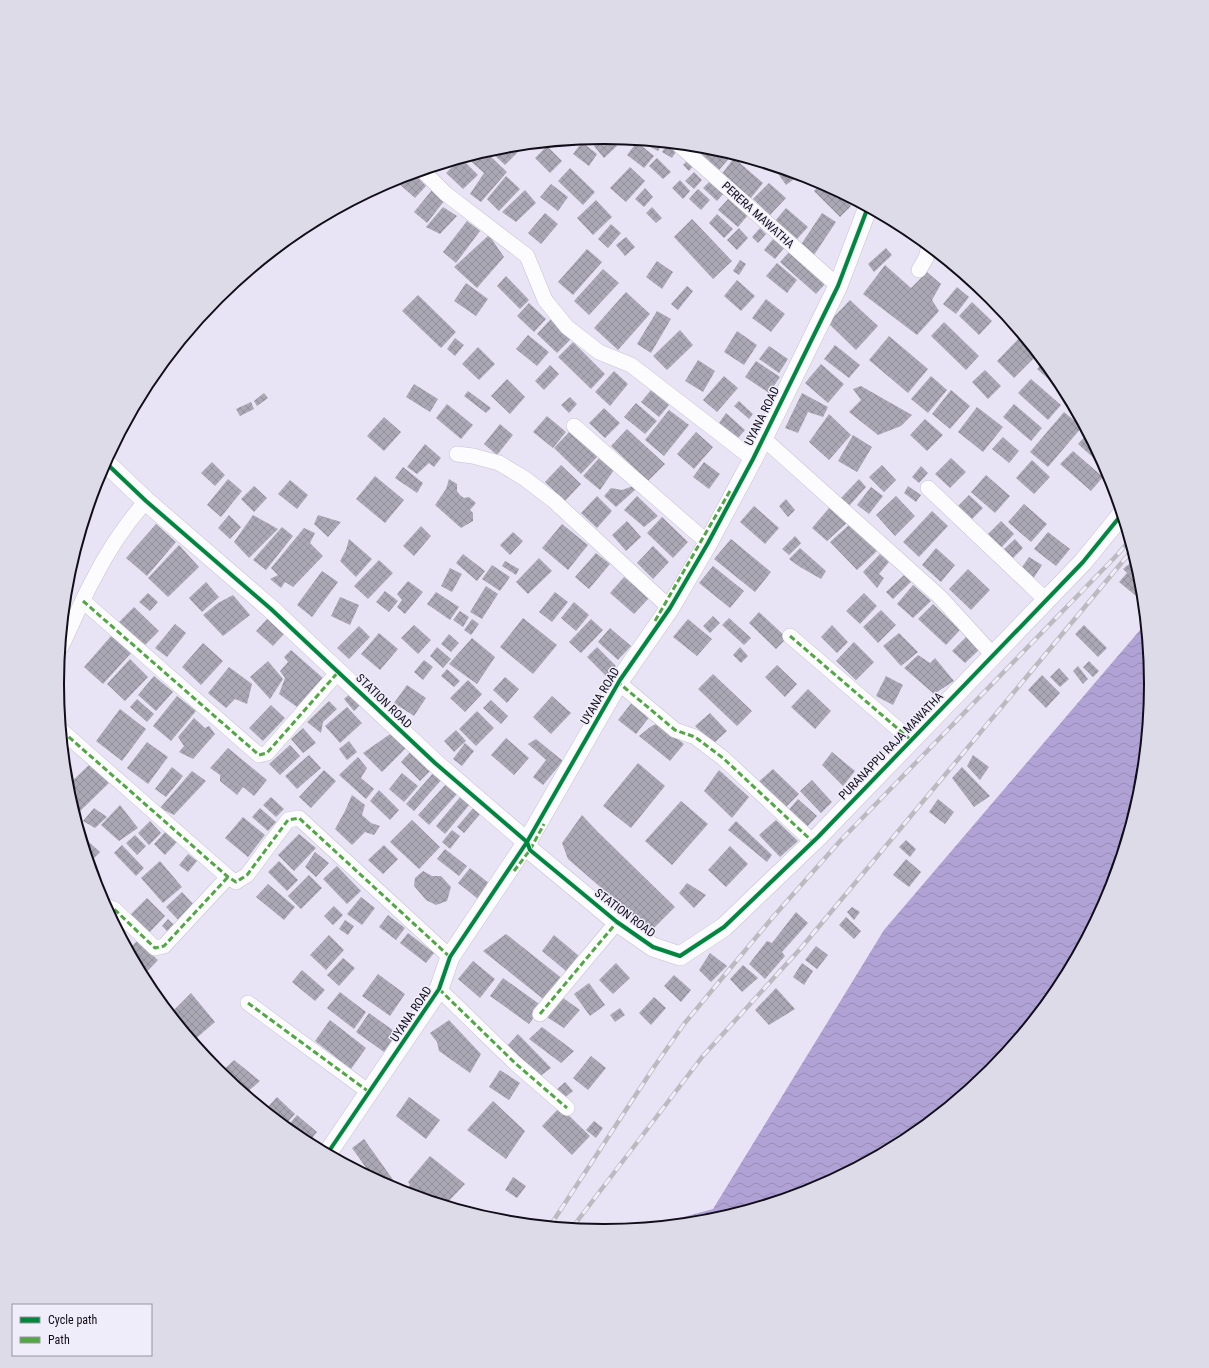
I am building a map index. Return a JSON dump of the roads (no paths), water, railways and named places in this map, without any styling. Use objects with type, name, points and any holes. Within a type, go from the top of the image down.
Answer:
[{"type":"street","name":"PERERA MAWATHA","points":[[684,150],[838,286]]},
{"type":"street","points":[[426,174],[446,194],[527,256],[545,300],[567,327],[599,352],[631,365],[753,459]]},
{"type":"street","name":"UYANA ROAD","points":[[330,1149],[439,990],[450,957],[527,842],[620,680],[670,608],[708,543],[753,459],[838,286],[866,211]]},
{"type":"street","points":[[919,270],[928,251]]},
{"type":"street","points":[[574,426],[708,543]]},
{"type":"street","points":[[763,438],[940,597],[993,655]]},
{"type":"street","points":[[457,454],[473,456],[499,463],[530,483],[554,501],[670,608]]},
{"type":"street","name":"STATION ROAD","points":[[110,467],[146,501],[272,609],[435,763],[527,842],[530,850],[617,922],[653,947]]},
{"type":"street","points":[[928,488],[1046,600]]},
{"type":"street","points":[[66,636],[93,580],[116,539],[134,514],[146,501]]},
{"type":"street","name":"PURANAPPU RAJA MAWATHA","points":[[653,947],[680,956],[724,927],[813,842],[1083,562],[1119,518]]},
{"type":"street","points":[[83,601],[259,756],[267,753],[339,671]]},
{"type":"street","points":[[790,636],[911,740]]},
{"type":"street","points":[[620,680],[619,683],[675,730],[695,737],[722,758],[813,842]]},
{"type":"street","points":[[67,736],[228,877],[236,882],[247,875],[288,820],[299,818],[450,957]]},
{"type":"street","points":[[113,909],[155,948],[164,946],[228,877]]},
{"type":"street","points":[[540,1014],[617,922]]},
{"type":"street","points":[[439,990],[515,1063],[567,1108]]},
{"type":"street","points":[[248,1003],[369,1092]]},
{"type":"water","points":[[1142,628],[1145,684],[1144,719],[1135,789],[1127,824],[1104,891],[1089,923],[1073,954],[1033,1013],[987,1066],[961,1090],[934,1113],[875,1152],[844,1169],[778,1196],[710,1214],[672,1220],[713,1209],[884,930]]},
{"type":"railway","points":[[553,1222],[654,1067],[684,1024],[773,917],[841,840],[1127,544]]},
{"type":"railway","points":[[576,1223],[702,1057],[801,948],[1129,554]]}]
